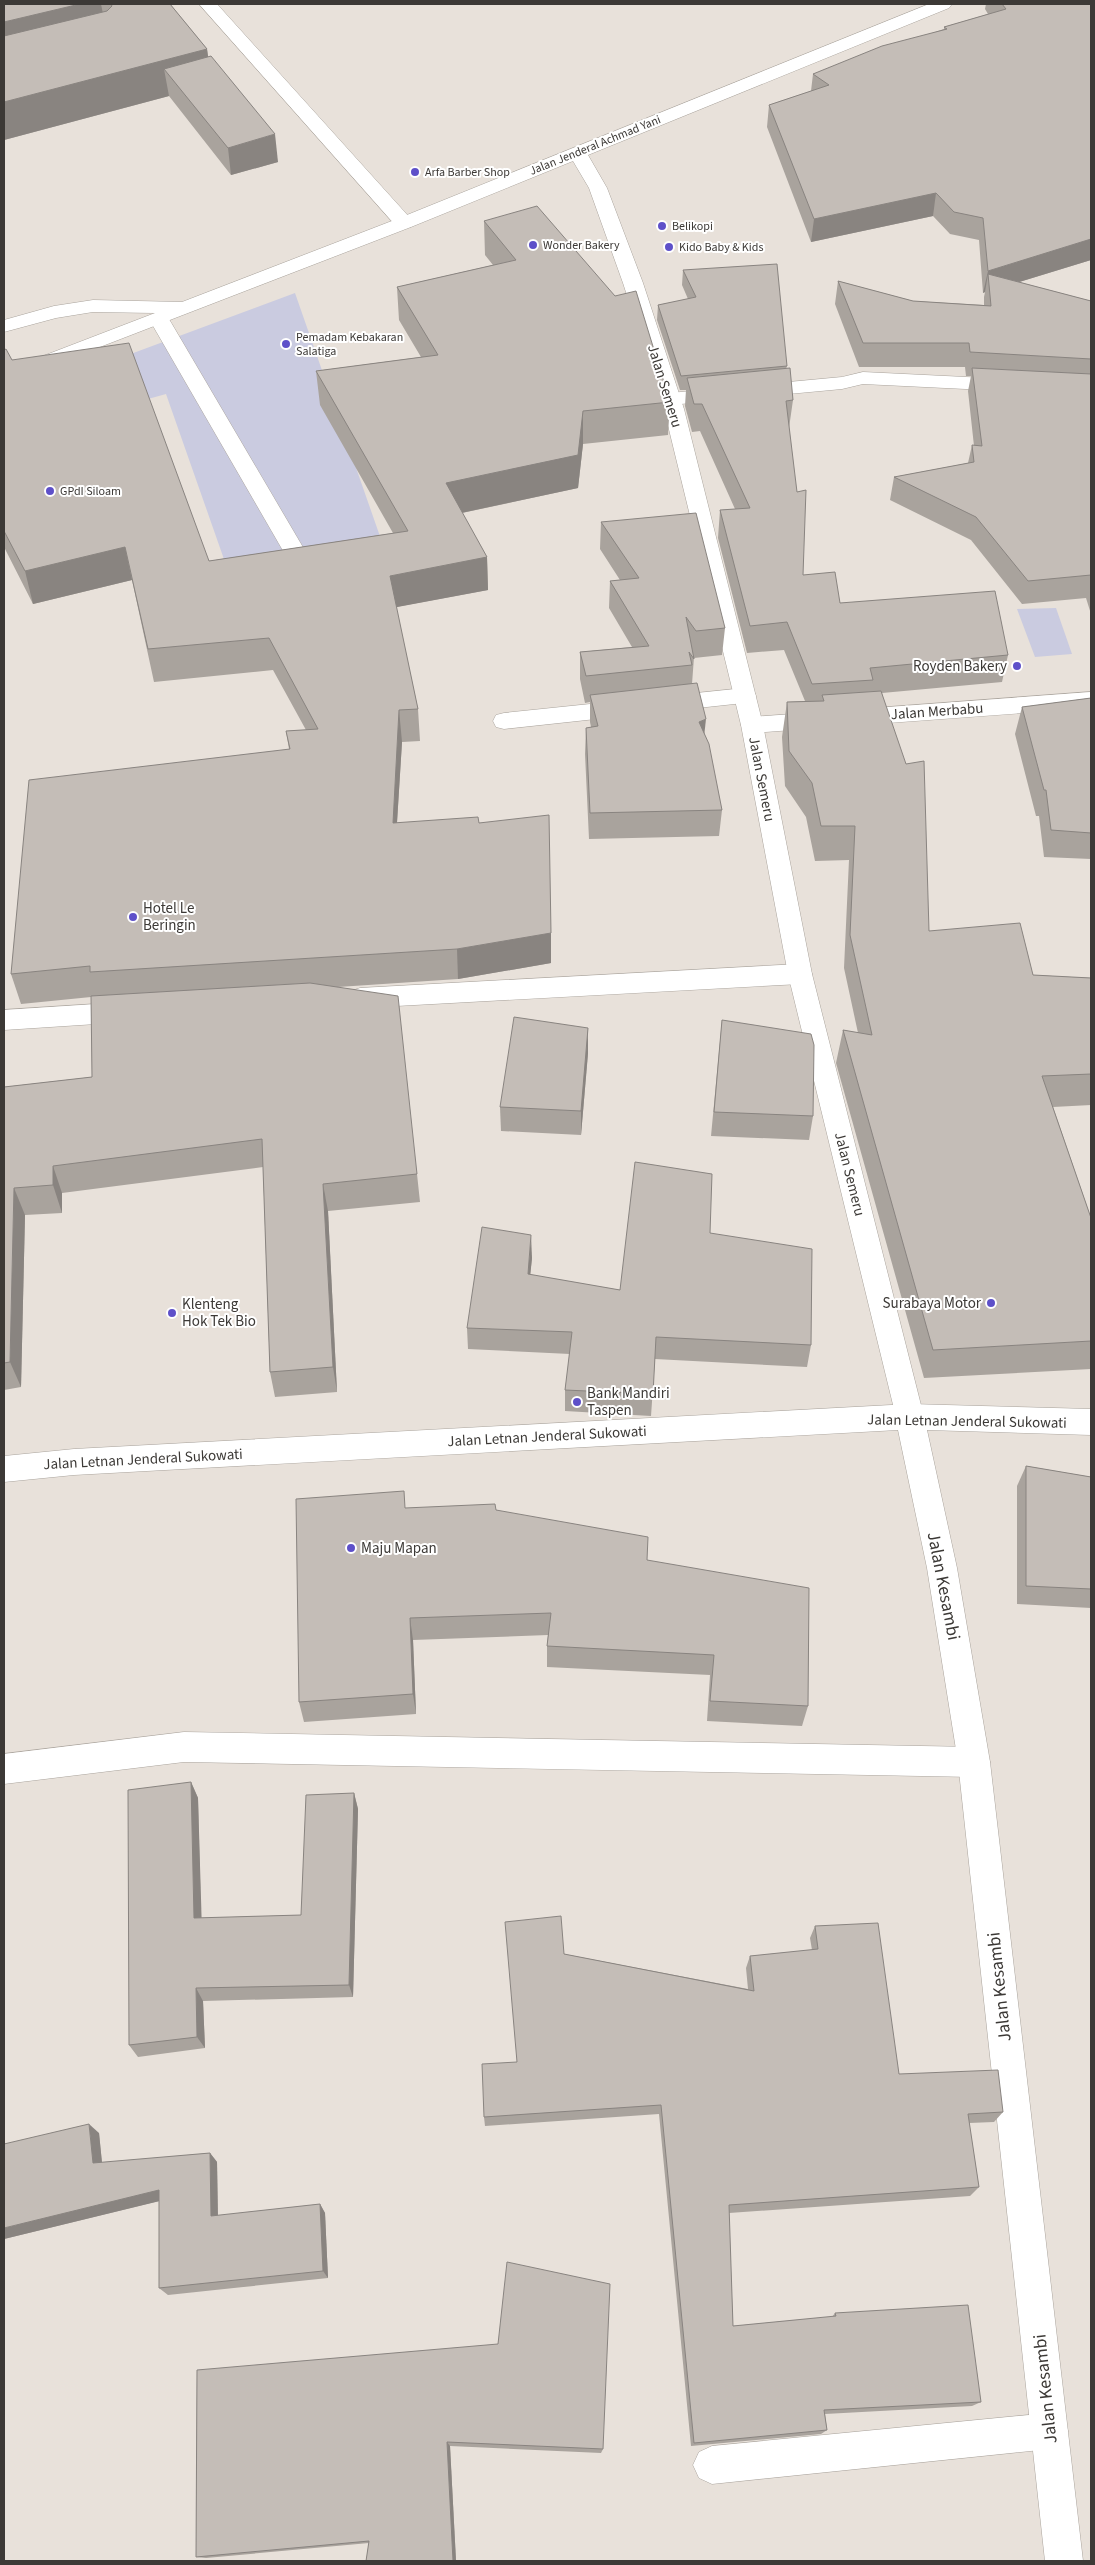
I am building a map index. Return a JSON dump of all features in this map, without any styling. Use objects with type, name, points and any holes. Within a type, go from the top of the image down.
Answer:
[{"type":"street","points":[[208,4],[404,223]]},
{"type":"street","name":"Jalan Jenderal Achmad Yani","points":[[4,378],[404,223],[943,4]]},
{"type":"street","name":"Jalan Semeru","points":[[577,152],[598,188],[633,283],[670,399],[752,725],[800,974],[910,1417]]},
{"type":"street","name":"Jalan Jenderal Achmad Yani","points":[[4,326],[54,312],[93,306],[190,307]]},
{"type":"street","points":[[158,319],[293,549]]},
{"type":"street","points":[[670,399],[842,383],[863,378],[1022,386]]},
{"type":"street","points":[[504,721],[745,696]]},
{"type":"street","name":"Jalan Merbabu","points":[[752,725],[1091,700]]},
{"type":"street","points":[[334,1000],[800,974]]},
{"type":"street","points":[[4,1020],[148,1010]]},
{"type":"street","name":"Jalan Letnan Jenderal Sukowati","points":[[4,1469],[94,1461],[910,1417],[1091,1422]]},
{"type":"street","name":"Jalan Kesambi","points":[[910,1417],[942,1568],[974,1762],[1064,2561]]},
{"type":"street","points":[[4,1769],[184,1747],[974,1762]]},
{"type":"street","points":[[712,2465],[1050,2431]]},
{"type":"shaded area","points":[[295,293],[383,545],[232,582],[166,394],[4,439],[4,401]]},
{"type":"shaded area","points":[[1056,608],[1072,654],[1035,657],[1017,609]]},
{"type":"building","points":[[4,4],[80,4],[4,22]]},
{"type":"building","points":[[111,4],[170,4],[207,49],[4,102],[4,36],[107,11],[112,6]]},
{"type":"building","points":[[1002,4],[1091,4],[1091,239],[988,271],[983,218],[954,212],[936,193],[814,219],[769,105],[829,85],[813,74],[882,46],[947,29],[944,27],[1006,9]]},
{"type":"building","points":[[211,56],[275,134],[228,148],[164,69]]},
{"type":"building","points":[[537,206],[615,296],[636,291],[670,402],[583,411],[578,455],[446,483],[487,557],[390,576],[418,709],[399,710],[393,823],[478,817],[479,823],[549,815],[551,933],[457,949],[90,972],[90,966],[11,974],[29,780],[290,749],[286,731],[318,729],[269,638],[148,649],[125,547],[25,571],[4,531],[4,350],[6,349],[12,360],[129,343],[209,561],[408,531],[316,371],[438,355],[397,287],[516,260],[484,221]]},
{"type":"building","points":[[777,264],[787,366],[681,376],[658,305],[696,297],[683,270]]},
{"type":"building","points":[[988,274],[1091,301],[1091,359],[970,352],[969,343],[863,343],[838,281],[913,301],[991,306]]},
{"type":"building","points":[[790,368],[793,400],[786,401],[797,492],[806,490],[803,575],[835,572],[840,603],[995,591],[1008,655],[870,668],[873,680],[812,684],[787,622],[750,626],[720,510],[750,508],[702,404],[694,404],[687,378]]},
{"type":"building","points":[[972,368],[1091,374],[1091,575],[1028,581],[976,517],[894,477],[974,462],[972,445],[982,446]]},
{"type":"building","points":[[696,513],[725,628],[696,631],[686,617],[694,659],[689,652],[692,665],[586,676],[580,652],[649,646],[610,581],[639,578],[601,522]]},
{"type":"building","points":[[697,683],[706,719],[699,722],[709,744],[722,810],[590,813],[586,728],[598,726],[590,695]]},
{"type":"building","points":[[881,691],[906,764],[924,761],[929,931],[1020,923],[1033,975],[1091,978],[1091,1074],[1042,1076],[1091,1218],[1091,1341],[933,1350],[843,1030],[872,1035],[850,935],[855,826],[821,826],[812,783],[789,751],[787,702],[824,701],[822,695]]},
{"type":"building","points":[[1091,698],[1091,833],[1051,830],[1046,790],[1044,790],[1022,707]]},
{"type":"building","points":[[310,983],[398,996],[417,1174],[323,1184],[333,1367],[270,1372],[262,1139],[53,1166],[53,1185],[14,1188],[10,1362],[4,1363],[4,1087],[92,1077],[91,996]]},
{"type":"building","points":[[514,1017],[588,1028],[581,1111],[500,1107]]},
{"type":"building","points":[[722,1020],[811,1034],[814,1045],[813,1116],[714,1112]]},
{"type":"building","points":[[635,1162],[712,1174],[710,1233],[812,1249],[811,1345],[656,1337],[653,1394],[565,1390],[572,1332],[467,1328],[482,1227],[531,1235],[528,1274],[620,1290]]},
{"type":"building","points":[[1026,1466],[1091,1477],[1091,1589],[1026,1586]]},
{"type":"building","points":[[404,1491],[405,1508],[495,1504],[496,1510],[648,1537],[647,1560],[809,1588],[808,1706],[710,1701],[714,1655],[547,1646],[551,1613],[410,1618],[413,1694],[299,1702],[296,1499]]},
{"type":"building","points":[[191,1782],[194,1918],[301,1915],[306,1795],[354,1793],[349,1985],[196,1988],[197,2037],[129,2045],[128,1790]]},
{"type":"building","points":[[561,1916],[564,1954],[754,1991],[750,1956],[818,1949],[815,1926],[878,1923],[899,2074],[998,2070],[1003,2112],[968,2114],[979,2187],[729,2205],[733,2326],[836,2316],[835,2313],[968,2305],[981,2402],[824,2410],[827,2430],[694,2443],[661,2105],[484,2117],[482,2064],[517,2062],[505,1922]]},
{"type":"building","points":[[89,2124],[93,2163],[210,2153],[211,2216],[320,2204],[323,2271],[159,2288],[159,2190],[4,2228],[4,2144]]},
{"type":"building","points":[[507,2262],[610,2284],[603,2449],[447,2442],[453,2561],[366,2561],[369,2541],[196,2557],[197,2370],[498,2344]]},
{"type":"place","name":"Arfa Barber Shop","points":[[415,172]]},
{"type":"place","name":"Belikopi","points":[[662,226]]},
{"type":"place","name":"Wonder Bakery","points":[[533,245]]},
{"type":"place","name":"Kido Baby & Kids","points":[[669,247]]},
{"type":"place","name":"Pemadam Kebakaran Salatiga","points":[[286,344]]},
{"type":"place","name":"GPdI Siloam","points":[[50,491]]},
{"type":"place","name":"Royden Bakery","points":[[1017,666]]},
{"type":"place","name":"Hotel Le Beringin","points":[[133,917]]},
{"type":"place","name":"Surabaya Motor","points":[[991,1303]]},
{"type":"place","name":"Klenteng Hok Tek Bio","points":[[172,1313]]},
{"type":"place","name":"Bank Mandiri Taspen","points":[[577,1402]]},
{"type":"place","name":"Maju Mapan","points":[[351,1548]]}]
